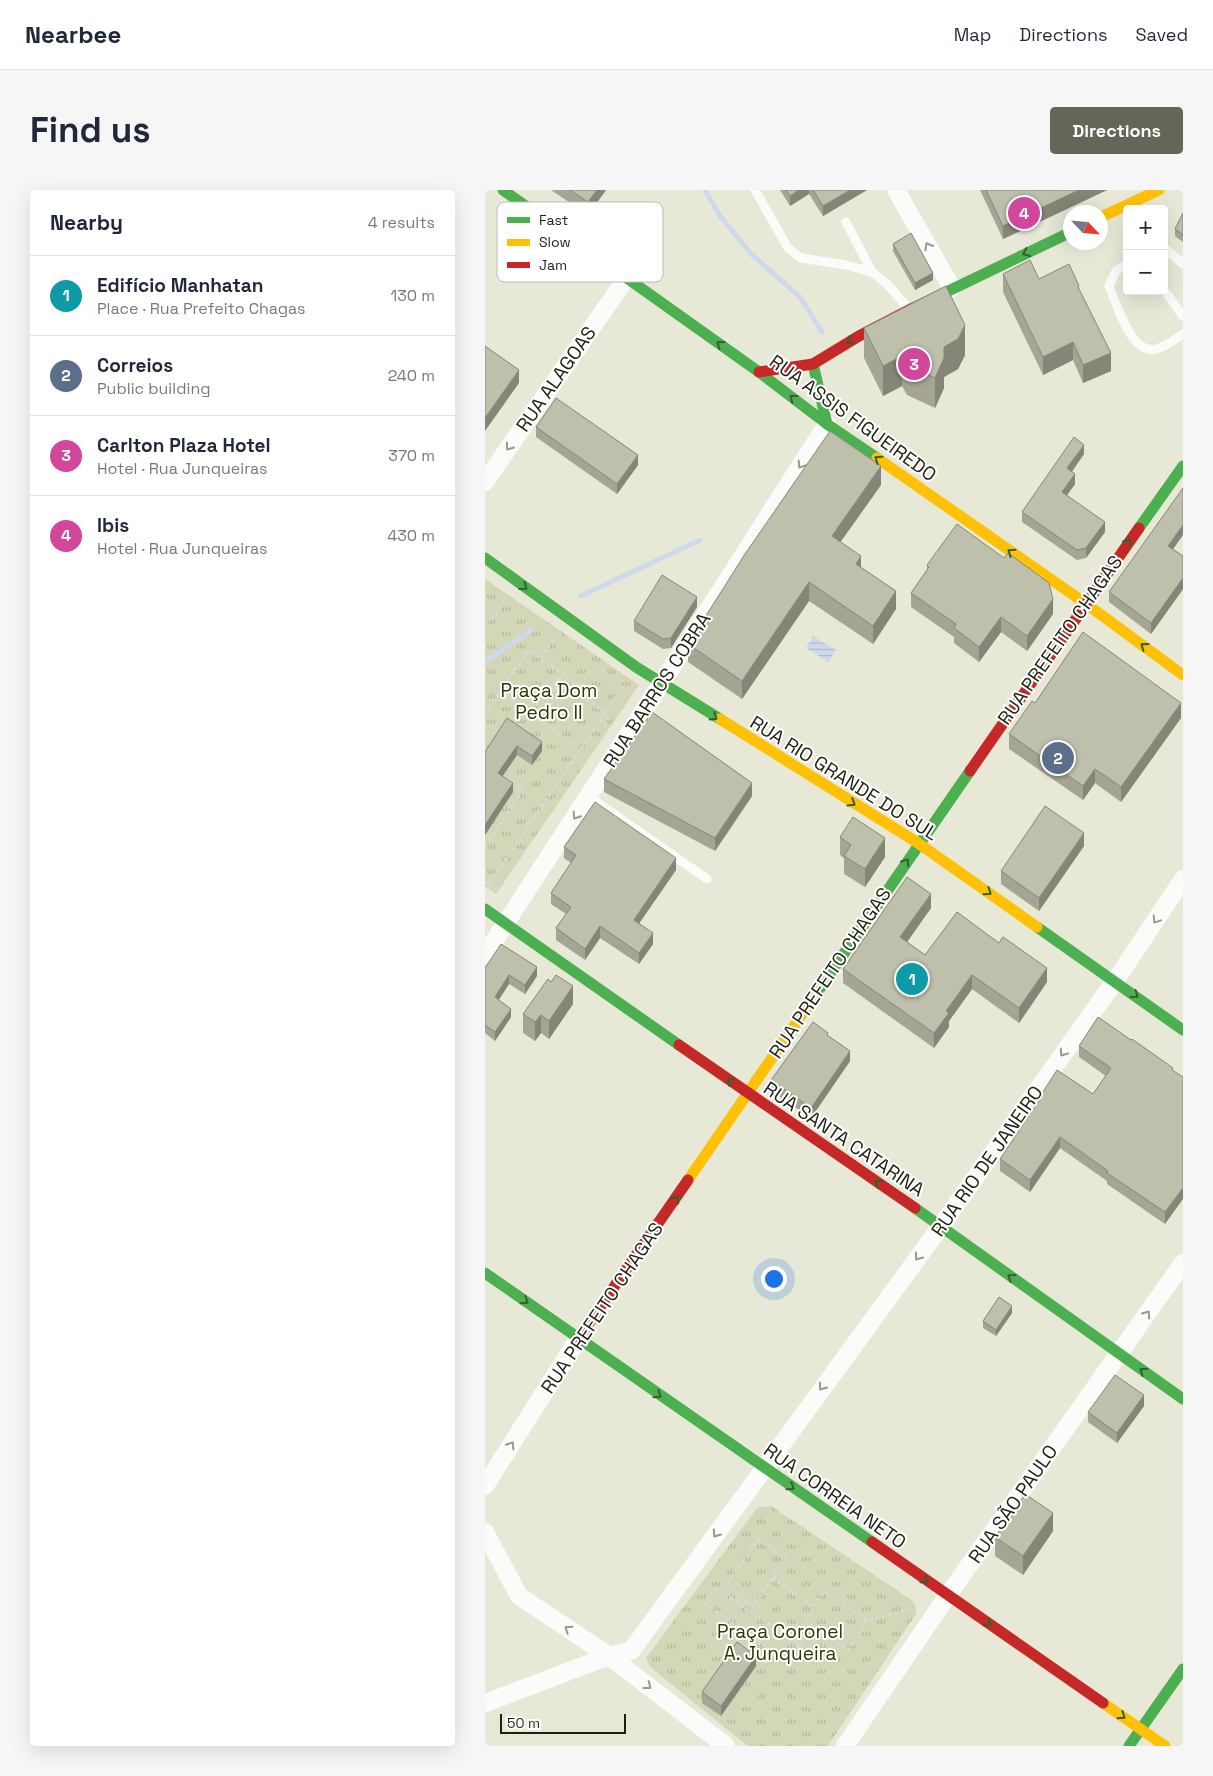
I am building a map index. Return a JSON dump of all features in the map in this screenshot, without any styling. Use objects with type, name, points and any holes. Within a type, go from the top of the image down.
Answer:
[{"type":"street","name":"RUA ASSIS FIGUEIREDO","points":[[503,190],[520,202]]},
{"type":"street","points":[[896,190],[952,288]]},
{"type":"street","points":[[1108,215],[1159,190]]},
{"type":"street","points":[[759,372],[813,364],[859,336],[952,288],[1063,236]]},
{"type":"street","name":"RUA ALAGOAS","points":[[485,482],[624,282]]},
{"type":"street","name":"RUA ASSIS FIGUEIREDO","points":[[634,282],[759,372],[827,424],[1085,603],[1183,674]]},
{"type":"street","points":[[813,364],[827,424]]},
{"type":"street","name":"RUA BARROS COBRA","points":[[485,955],[827,424]]},
{"type":"street","name":"RUA PREFEITO CHAGAS","points":[[485,1486],[578,1339],[1085,603],[1183,466]]},
{"type":"street","name":"RUA RIO GRANDE DO SUL","points":[[485,558],[635,667],[918,844],[1183,1030]]},
{"type":"street","name":"RUA RIO DE JANEIRO","points":[[609,1656],[631,1650],[745,1495],[784,1438],[941,1226],[1115,981],[1183,879]]},
{"type":"street","name":"RUA SANTA CATARINA","points":[[485,909],[748,1094],[941,1226],[1183,1399]]},
{"type":"street","name":"RUA SÃO PAULO","points":[[845,1746],[948,1595],[1183,1263]]},
{"type":"street","name":"RUA CORREIA NETO","points":[[485,1273],[1165,1746]]},
{"type":"street","points":[[485,1532],[519,1596],[609,1656],[726,1746]]},
{"type":"street","points":[[485,1703],[609,1656]]},
{"type":"street","points":[[1129,1746],[1183,1669]]},
{"type":"lane","points":[[755,190],[788,248],[801,258],[846,265],[872,272],[887,284],[910,310]]},
{"type":"lane","points":[[846,222],[872,272]]},
{"type":"lane","points":[[1166,250],[1183,264]]},
{"type":"lane","points":[[1123,267],[1116,271],[1109,286],[1129,333],[1142,348],[1155,350],[1183,334]]},
{"type":"lane","points":[[1168,295],[1183,316]]},
{"type":"lane","points":[[588,796],[707,879]]},
{"type":"path","points":[[485,623],[495,616],[504,598],[512,603]]},
{"type":"path","points":[[549,629],[564,640]]},
{"type":"path","points":[[540,658],[556,635]]},
{"type":"path","points":[[485,713],[529,650],[563,674],[579,686],[570,699],[554,688],[563,674]]},
{"type":"path","points":[[485,881],[489,884],[626,683],[618,678]]},
{"type":"path","points":[[499,692],[580,749]]},
{"type":"path","points":[[540,721],[561,692]]},
{"type":"path","points":[[575,692],[605,712]]},
{"type":"path","points":[[485,846],[523,789],[493,768]]},
{"type":"path","points":[[722,1592],[725,1586],[758,1539],[786,1558],[753,1606],[725,1586]]},
{"type":"path","points":[[772,1578],[814,1607]]},
{"type":"path","points":[[799,1645],[787,1661],[705,1604],[717,1588],[808,1651],[821,1632]]},
{"type":"path","points":[[867,1620],[824,1592],[805,1621],[848,1650],[867,1620],[916,1608]]},
{"type":"green space","name":"Praça Dom Pedro II","points":[[485,579],[639,685],[496,894],[485,886]]},
{"type":"green space","name":"Praça Coronel A. Junqueira","points":[[771,1506],[913,1601],[916,1608],[916,1614],[828,1746],[748,1746],[650,1667],[646,1658],[757,1508]]},
{"type":"water","points":[[813,636],[836,650],[828,662],[806,648]]},
{"type":"building","points":[[570,190],[597,190],[588,202]]},
{"type":"building","points":[[786,190],[799,190],[790,196]]},
{"type":"building","points":[[813,190],[850,190],[823,206]]},
{"type":"building","points":[[986,190],[1079,190],[1003,226]]},
{"type":"building","points":[[1183,213],[1183,235],[1175,229]]},
{"type":"building","points":[[911,233],[933,273],[915,283],[893,244]]},
{"type":"building","points":[[1030,260],[1039,279],[1069,264],[1078,287],[1111,353],[1083,365],[1073,342],[1043,357],[1003,274]]},
{"type":"building","points":[[946,286],[965,325],[958,339],[944,347],[944,358],[935,378],[907,365],[902,356],[883,366],[864,328]]},
{"type":"building","points":[[485,346],[519,370],[485,418]]},
{"type":"building","points":[[556,398],[638,455],[617,484],[536,427]]},
{"type":"building","points":[[830,431],[881,466],[832,536],[861,556],[856,564],[896,591],[873,626],[809,582],[742,681],[688,644],[745,554]]},
{"type":"building","points":[[1074,437],[1084,445],[1067,468],[1075,474],[1062,492],[1105,522],[1086,548],[1077,550],[1022,512]]},
{"type":"building","points":[[1183,488],[1183,525],[1168,546],[1183,556],[1183,578],[1151,623],[1109,592]]},
{"type":"building","points":[[957,524],[1004,558],[1008,553],[1049,583],[1053,599],[1027,636],[1001,617],[979,647],[954,628],[956,624],[911,593],[929,567],[927,565]]},
{"type":"building","points":[[662,575],[697,597],[671,638],[663,639],[634,621]]},
{"type":"building","points":[[1083,632],[1181,703],[1121,787],[1095,769],[1083,786],[1009,734],[1032,701],[1035,703]]},
{"type":"building","points":[[652,712],[752,783],[715,838],[604,779]]},
{"type":"building","points":[[507,718],[542,742],[532,756],[517,746],[498,773],[513,783],[485,825],[485,752]]},
{"type":"building","points":[[595,802],[676,858],[634,920],[653,933],[639,953],[600,926],[585,949],[556,928],[571,907],[551,893],[576,855],[564,847]]},
{"type":"building","points":[[1045,806],[1084,833],[1039,898],[1001,871]]},
{"type":"building","points":[[853,817],[885,838],[865,869],[844,856],[851,845],[840,837]]},
{"type":"building","points":[[907,877],[931,894],[900,937],[925,955],[957,912],[999,943],[1003,937],[1047,968],[1019,1008],[972,975],[946,1011],[949,1013],[934,1033],[843,969]]},
{"type":"building","points":[[501,944],[537,967],[525,985],[509,975],[495,997],[511,1009],[495,1032],[485,1025],[485,968]]},
{"type":"building","points":[[556,975],[573,986],[549,1021],[541,1015],[535,1022],[523,1014],[548,979],[551,982]]},
{"type":"building","points":[[1098,1017],[1132,1039],[1183,1077],[1183,1188],[1165,1212],[1107,1173],[1108,1171],[1060,1137],[1030,1180],[1000,1159],[1057,1070],[1093,1094],[1111,1068],[1079,1046]]},
{"type":"building","points":[[813,1022],[828,1033],[827,1035],[850,1051],[811,1108],[771,1080]]},
{"type":"building","points":[[999,1297],[1012,1306],[996,1330],[983,1321]]},
{"type":"building","points":[[1115,1375],[1144,1395],[1117,1433],[1088,1412]]},
{"type":"building","points":[[1025,1494],[1053,1513],[1023,1556],[995,1537]]},
{"type":"building","points":[[737,1642],[756,1656],[721,1706],[702,1692]]},
{"type":"waterway","points":[[705,190],[720,216],[751,254],[800,297],[822,332]]},
{"type":"waterway","points":[[581,596],[700,540]]},
{"type":"waterway","points":[[485,662],[531,630]]},
{"type":"traffic: fast","points":[[503,190],[520,202]]},
{"type":"traffic: fast","points":[[913,308],[1063,236]]},
{"type":"traffic: fast","points":[[632,282],[759,372],[827,424],[877,458]]},
{"type":"traffic: fast","points":[[813,364],[827,424]]},
{"type":"traffic: fast","points":[[1139,528],[1183,466]]},
{"type":"traffic: fast","points":[[485,558],[636,667],[720,719]]},
{"type":"traffic: fast","points":[[816,994],[970,771]]},
{"type":"traffic: fast","points":[[485,909],[679,1045]]},
{"type":"traffic: fast","points":[[1037,927],[1183,1030]]},
{"type":"traffic: fast","points":[[915,1208],[1183,1399]]},
{"type":"traffic: fast","points":[[485,1273],[872,1542]]},
{"type":"traffic: fast","points":[[1129,1746],[1183,1669]]},
{"type":"traffic: slow","points":[[1108,214],[1159,190]]},
{"type":"traffic: slow","points":[[877,458],[1085,603],[1183,675]]},
{"type":"traffic: slow","points":[[720,719],[918,843],[1037,927]]},
{"type":"traffic: slow","points":[[688,1180],[816,994]]},
{"type":"traffic: slow","points":[[1103,1703],[1165,1746]]},
{"type":"traffic: jam","points":[[759,372],[813,364],[859,336],[913,308]]},
{"type":"traffic: jam","points":[[970,771],[1139,528]]},
{"type":"traffic: jam","points":[[679,1045],[915,1208]]},
{"type":"traffic: jam","points":[[578,1339],[688,1180]]},
{"type":"traffic: jam","points":[[872,1542],[1103,1703]]},
{"type":"place","name":"Ibis","points":[[1024,213]]},
{"type":"place","name":"Carlton Plaza Hotel","points":[[914,364]]},
{"type":"place","name":"Correios","points":[[1058,758]]},
{"type":"place","name":"Edifício Manhatan","points":[[912,979]]}]
